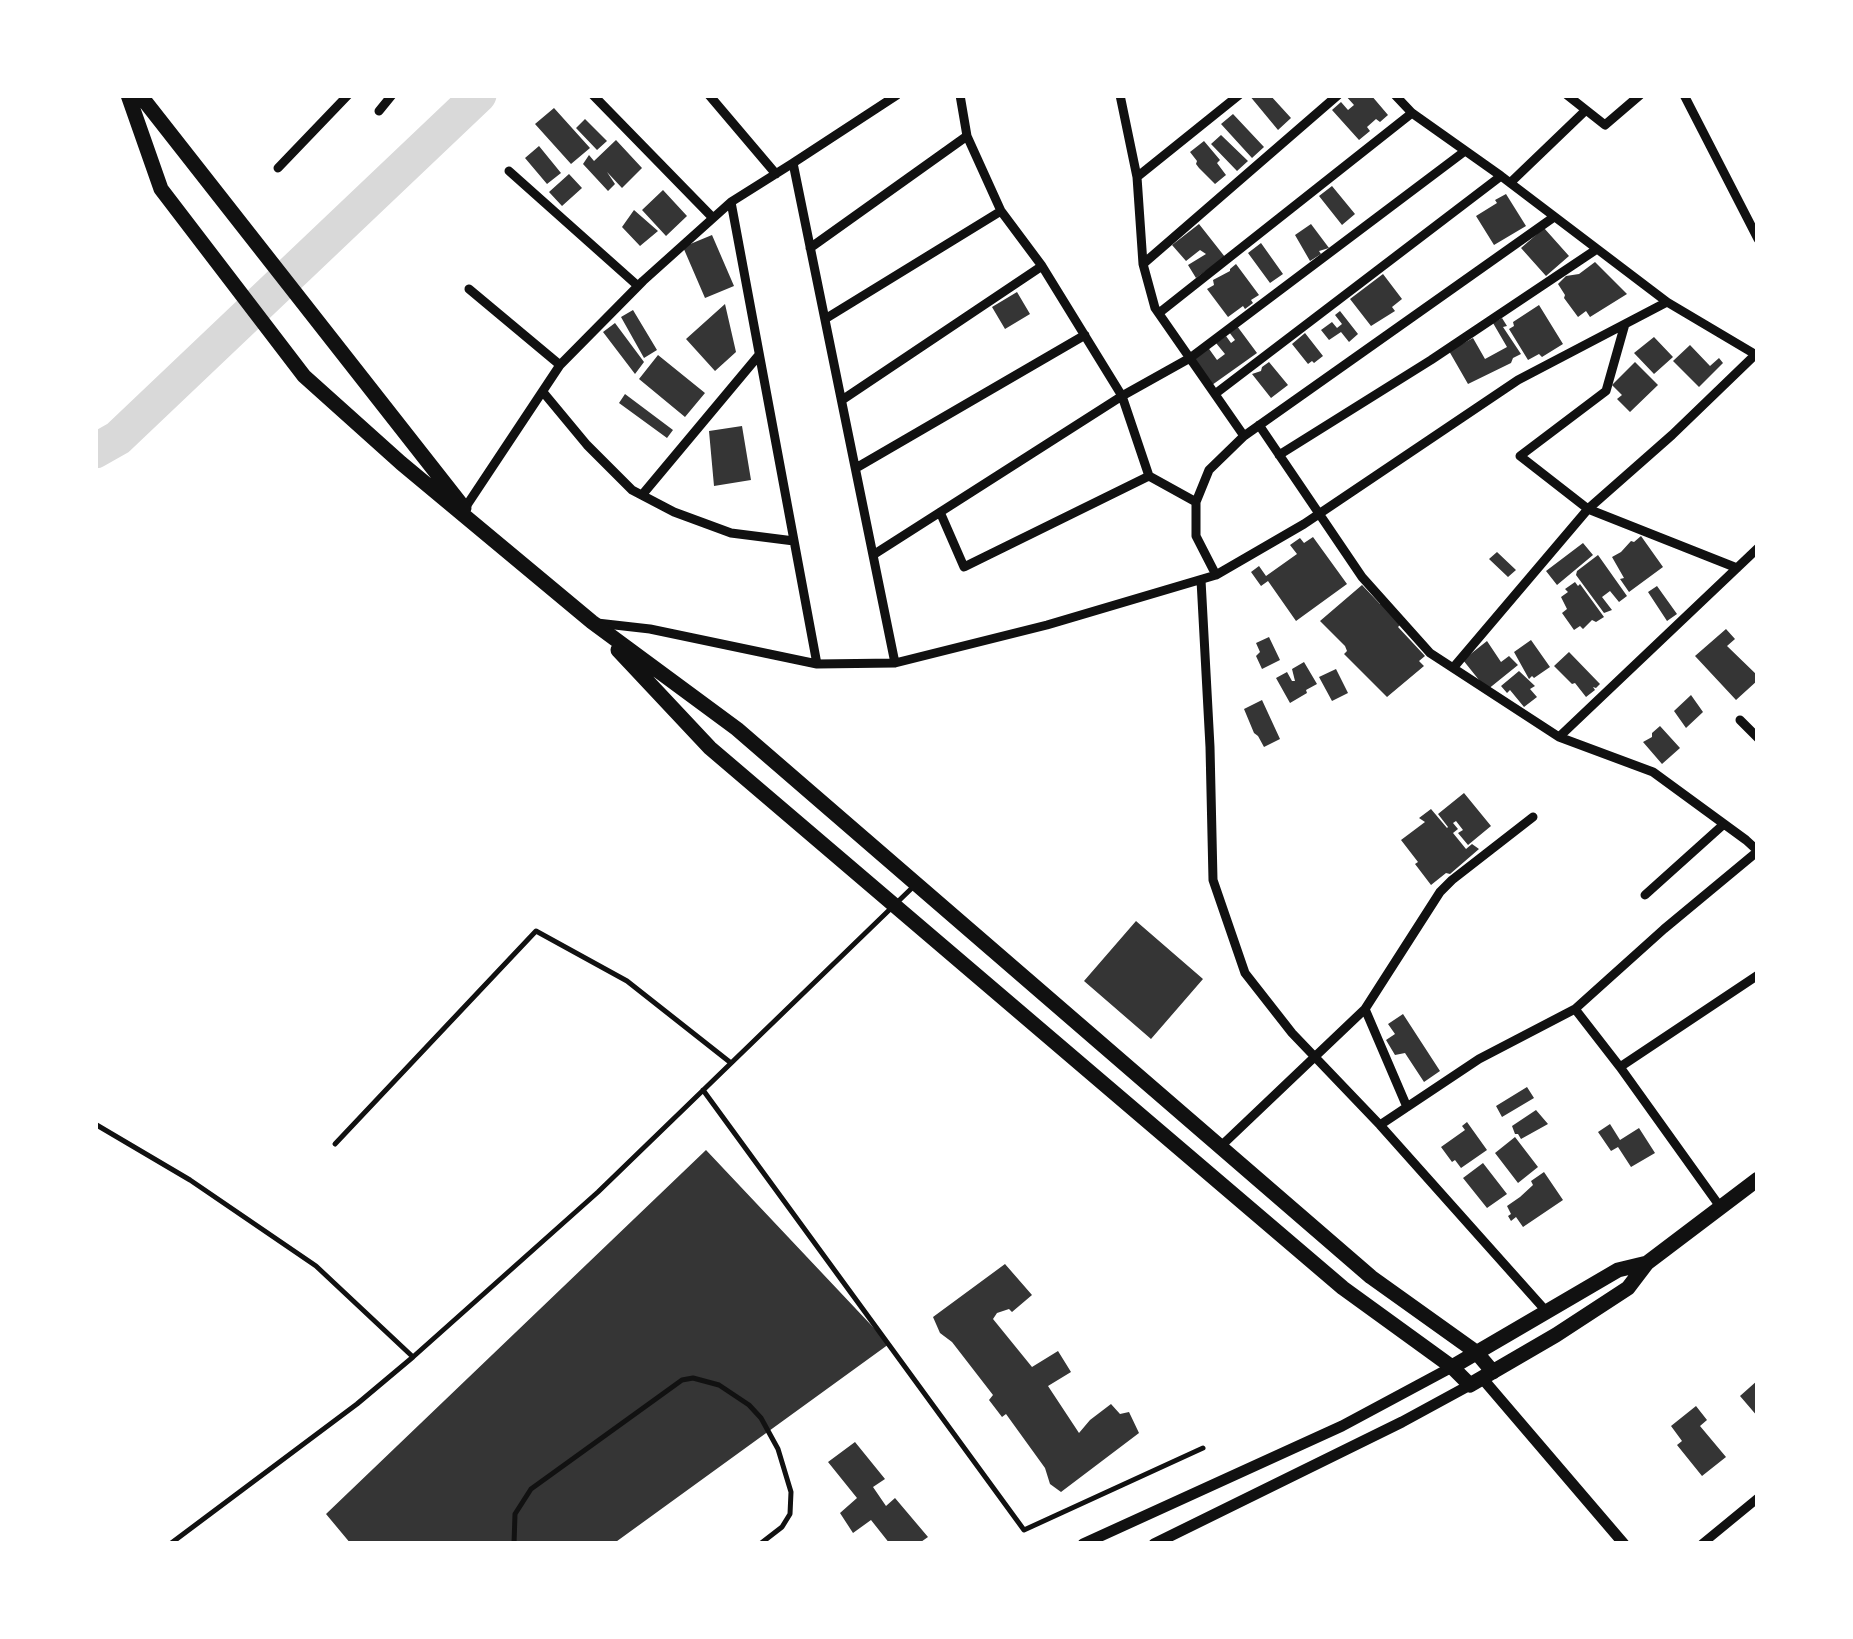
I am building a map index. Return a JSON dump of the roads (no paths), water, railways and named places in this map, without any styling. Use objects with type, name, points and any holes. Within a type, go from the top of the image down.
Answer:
[{"type":"main road","points":[[128,95],[161,190],[298,369],[400,463],[592,622],[736,729],[1370,1277],[1476,1352],[1482,1378]]},
{"type":"main road","points":[[140,95],[486,534]]},
{"type":"main road","points":[[592,622],[710,748],[1343,1288],[1452,1366],[1482,1378]]},
{"type":"main road","points":[[1482,1378],[1628,1288],[1648,1263],[1758,1179]]},
{"type":"main road","points":[[1452,1366],[1618,1270],[1648,1263]]},
{"type":"street","points":[[278,168],[348,95]]},
{"type":"street","points":[[379,110],[392,95]]},
{"type":"street","points":[[593,95],[713,218]]},
{"type":"street","points":[[709,95],[776,174]]},
{"type":"street","points":[[464,508],[560,365],[638,286],[731,202],[897,95]]},
{"type":"street","points":[[960,95],[967,136],[1001,212],[1042,266],[1122,396],[1149,476],[1196,502]]},
{"type":"street","points":[[1120,95],[1136,177],[1142,264],[1159,314],[1244,436]]},
{"type":"street","points":[[1136,177],[1239,95]]},
{"type":"street","points":[[1142,264],[1338,95]]},
{"type":"street","points":[[1396,95],[1412,114],[1667,302],[1757,355],[1588,510],[1453,668]]},
{"type":"street","points":[[1567,95],[1605,125],[1640,95]]},
{"type":"street","points":[[1684,95],[1758,238]]},
{"type":"street","points":[[1215,394],[1506,180],[1586,110]]},
{"type":"street","points":[[1159,314],[1412,114]]},
{"type":"street","points":[[810,248],[967,136]]},
{"type":"street","points":[[873,556],[1122,396],[1190,358],[1465,151]]},
{"type":"street","points":[[793,163],[895,663]]},
{"type":"street","points":[[509,171],[638,286]]},
{"type":"street","points":[[731,202],[817,664]]},
{"type":"street","points":[[825,319],[1001,212]]},
{"type":"street","points":[[1216,576],[1196,536],[1196,502],[1209,470],[1244,436],[1554,216]]},
{"type":"street","points":[[1279,455],[1597,249]]},
{"type":"street","points":[[842,400],[1042,266]]},
{"type":"street","points":[[470,289],[560,365]]},
{"type":"street","points":[[592,622],[650,629],[817,664],[895,663],[1047,626],[1216,576],[1320,513],[1518,380],[1667,302]]},
{"type":"street","points":[[1625,324],[1606,391],[1520,456],[1588,510],[1737,568]]},
{"type":"street","points":[[856,468],[1084,334]]},
{"type":"street","points":[[642,495],[759,355]]},
{"type":"street","points":[[542,392],[632,490],[674,512],[731,533],[794,541]]},
{"type":"street","points":[[1259,425],[1362,576],[1430,652],[1559,737],[1653,772],[1758,851],[1575,1009],[1479,1060],[1380,1125]]},
{"type":"street","points":[[940,512],[964,568],[1149,476]]},
{"type":"street","points":[[1559,737],[1758,548]]},
{"type":"street","points":[[1201,580],[1208,680],[1212,880],[1245,972],[1292,1033],[1546,1311]]},
{"type":"street","points":[[1740,720],[1758,738]]},
{"type":"street","points":[[1220,1147],[1365,1010],[1440,892],[1532,817]]},
{"type":"street","points":[[1645,895],[1724,824]]},
{"type":"street","points":[[1746,840],[1758,832]]},
{"type":"street","points":[[1620,1067],[1758,975]]},
{"type":"street","points":[[1575,1009],[1721,1208]]},
{"type":"street","points":[[1365,1010],[1408,1107]]},
{"type":"street","points":[[1083,1544],[1342,1426],[1452,1366]]},
{"type":"street","points":[[1155,1544],[1402,1422],[1482,1378],[1624,1544]]},
{"type":"street","points":[[1702,1544],[1758,1498]]},
{"type":"lane","points":[[170,1544],[357,1404],[413,1357],[598,1192],[916,884]]},
{"type":"lane","points":[[335,1144],[536,931],[627,981],[731,1063]]},
{"type":"lane","points":[[703,1090],[1024,1530],[1203,1448]]},
{"type":"lane","points":[[95,1124],[190,1180],[316,1266],[413,1357]]},
{"type":"lane","points":[[514,1544],[515,1514],[531,1489],[682,1380],[693,1378],[719,1385],[749,1405],[778,1449],[791,1492],[790,1514],[782,1528],[760,1544]]},
{"type":"waterway","points":[[95,451],[118,438],[479,95]]}]
